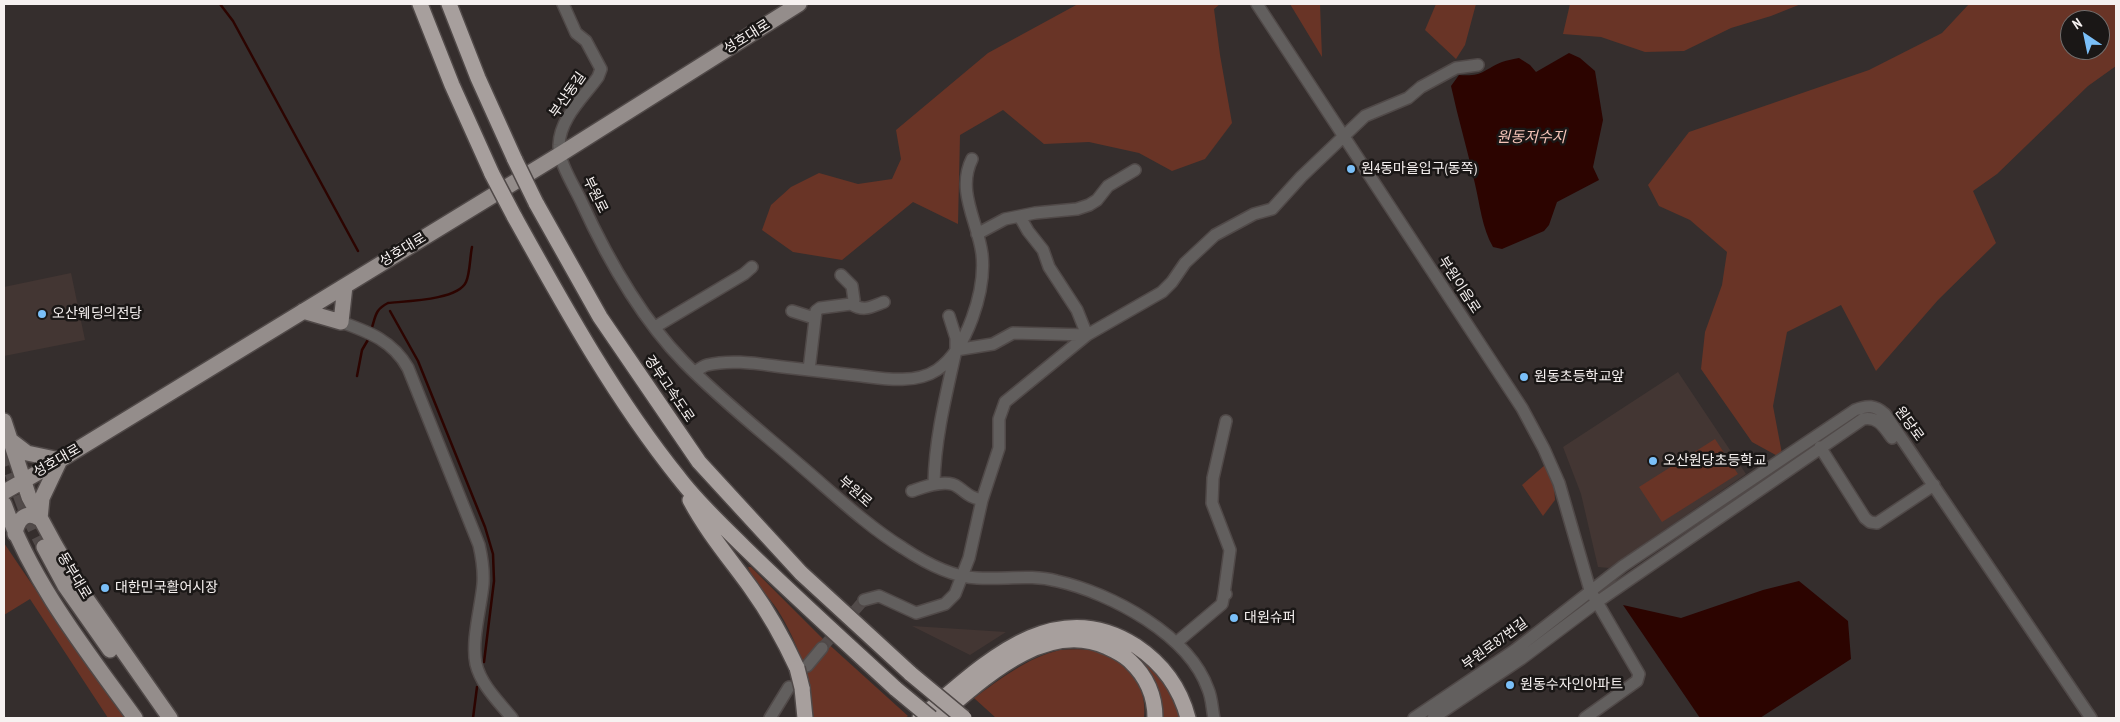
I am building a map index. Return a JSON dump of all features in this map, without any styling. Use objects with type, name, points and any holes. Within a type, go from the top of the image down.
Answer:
[{"type":"highway","points":[[420,4],[452,85],[492,174],[580,335],[629,410],[679,478],[706,510],[896,688],[931,718]]},
{"type":"highway","name":"경부고속도로","points":[[449,4],[478,78],[536,203],[600,317],[699,462],[801,573],[910,674],[964,718]]},
{"type":"highway","points":[[679,478],[701,522],[774,623],[802,667],[795,687],[805,718]]},
{"type":"highway","points":[[920,718],[991,658],[1020,641],[1036,634],[1057,629],[1084,628],[1107,631],[1131,643],[1154,658],[1172,680],[1185,704],[1188,718]]},
{"type":"highway","points":[[938,718],[981,681],[1018,656],[1043,644],[1069,638],[1097,642],[1123,654],[1144,676],[1155,704],[1155,718]]},
{"type":"main road","name":"성호대로","points":[[4,492],[60,460],[559,155],[799,4]]},
{"type":"main road","points":[[303,311],[341,322],[345,286]]},
{"type":"main road","points":[[5,430],[20,450],[60,460],[42,498],[40,519],[29,514],[21,518],[12,533]]},
{"type":"main road","name":"동부대로","points":[[5,430],[40,519],[86,598],[170,718]]},
{"type":"main road","points":[[4,504],[12,533],[66,623],[135,718]]},
{"type":"main road","name":"동부대로","points":[[146,718],[62,600],[39,550],[159,718]]},
{"type":"street","name":"부산동길","points":[[559,155],[558,144],[566,118],[598,77],[602,69],[586,40],[576,33],[563,4]]},
{"type":"street","name":"부원이음로","points":[[1257,4],[1522,408],[1539,441],[1558,483],[1590,590],[1639,674],[1637,681],[1585,718]]},
{"type":"street","points":[[864,600],[879,596],[916,613],[945,604],[955,594],[969,558],[982,500],[999,448],[999,419],[1005,402],[1087,335],[1162,292],[1172,282],[1185,263],[1215,235],[1254,214],[1272,209],[1343,135],[1365,116],[1408,98],[1442,74],[1456,68],[1478,65]]},
{"type":"street","name":"부원로","points":[[559,155],[587,214],[616,266],[630,291],[655,327],[694,372],[868,523],[902,548],[962,577],[979,579],[1029,576],[1086,589],[1132,610],[1177,642],[1200,672],[1209,689],[1214,718]]},
{"type":"street","points":[[694,372],[705,365],[725,362],[885,379],[908,379],[926,376],[948,362],[956,350],[977,304],[982,271],[982,253],[967,199],[965,181],[967,168],[972,159]]},
{"type":"street","points":[[976,234],[1005,219],[1035,213],[1076,209],[1089,205],[1108,186],[1135,170]]},
{"type":"street","points":[[1020,217],[1043,250],[1048,267],[1077,310],[1087,335]]},
{"type":"street","points":[[655,327],[744,274],[752,267]]},
{"type":"street","points":[[841,275],[852,286],[854,300],[851,304]]},
{"type":"street","points":[[809,370],[816,311],[820,308],[851,304],[859,309],[866,309],[884,302]]},
{"type":"street","points":[[792,311],[814,318]]},
{"type":"street","points":[[934,484],[939,423],[956,350],[956,338],[948,316]]},
{"type":"street","points":[[341,322],[367,332],[394,349],[408,368],[479,545],[483,564],[483,581],[476,644],[476,665],[487,688],[512,718]]},
{"type":"street","points":[[956,350],[993,344],[1012,333],[1087,335]]},
{"type":"street","name":"원당로","points":[[1590,590],[1855,410],[1863,406],[1878,408],[1885,414],[1931,488],[2082,718]]},
{"type":"street","name":"원당로","points":[[1597,602],[1820,447],[1863,419],[1870,418],[1884,426],[1931,488],[2092,718]]},
{"type":"street","points":[[1177,642],[1222,604],[1225,594],[1230,550],[1212,503],[1212,478],[1226,421]]},
{"type":"street","points":[[1820,447],[1865,518],[1870,522],[1877,522],[1931,488]]},
{"type":"street","points":[[912,491],[934,484],[956,485],[968,496],[982,500]]},
{"type":"street","name":"부원로87번길","points":[[1420,717],[1515,650],[1590,590]]},
{"type":"street","name":"부원로87번길","points":[[1433,718],[1521,659],[1597,602]]},
{"type":"street","points":[[802,667],[822,648]]},
{"type":"street","points":[[770,718],[795,687]]},
{"type":"shaded area","points":[[1078,4],[1220,4],[1214,9],[1232,123],[1205,159],[1172,171],[1139,153],[1089,142],[1044,144],[1003,110],[960,135],[958,224],[913,202],[842,260],[793,252],[762,230],[771,205],[791,187],[819,173],[858,184],[892,179],[901,159],[896,130],[988,53]]},
{"type":"shaded area","points":[[1290,4],[1320,4],[1322,57]]},
{"type":"shaded area","points":[[1436,4],[1476,4],[1465,45],[1456,59],[1425,30]]},
{"type":"shaded area","points":[[1570,4],[1801,4],[1771,16],[1731,28],[1684,51],[1645,52],[1601,37],[1563,34]]},
{"type":"shaded area","points":[[1969,4],[2116,4],[2116,66],[2088,86],[1997,174],[1973,191],[1996,243],[1938,300],[1876,371],[1841,305],[1787,332],[1773,406],[1783,459],[1752,442],[1701,369],[1705,332],[1722,285],[1727,252],[1690,220],[1659,206],[1648,185],[1689,132],[1869,70],[1942,33]]},
{"type":"shaded area","points":[[71,273],[85,340],[4,356],[4,287]]},
{"type":"shaded area","name":"오산원당초등학교","points":[[1678,372],[1746,474],[1609,568],[1598,567],[1581,494],[1563,447]]},
{"type":"shaded area","points":[[1715,439],[1738,474],[1662,522],[1639,487]]},
{"type":"shaded area","points":[[1545,465],[1554,484],[1555,500],[1543,516],[1522,485]]},
{"type":"shaded area","points":[[4,543],[125,718],[108,718],[30,599],[4,615]]},
{"type":"shaded area","points":[[748,567],[751,567],[824,640],[908,716],[905,718],[814,718],[806,675],[792,636],[777,609],[750,573]]},
{"type":"shaded area","points":[[912,626],[1006,632],[970,655]]},
{"type":"shaded area","points":[[1060,650],[1094,650],[1116,658],[1133,674],[1139,684],[1143,695],[1144,718],[996,718],[974,698],[1025,664]]},
{"type":"shaded area","points":[[1131,652],[1142,656],[1172,690],[1182,718],[1161,718]]},
{"type":"water","name":"원동저수지","points":[[1569,53],[1580,58],[1595,71],[1603,120],[1593,167],[1599,180],[1557,202],[1549,225],[1544,231],[1502,249],[1493,247],[1484,224],[1451,86],[1459,75],[1478,74],[1506,61],[1519,58],[1530,65],[1536,72]]},
{"type":"water","points":[[1799,581],[1848,621],[1851,659],[1760,718],[1700,718],[1623,605],[1681,618],[1763,590]]},
{"type":"waterway","points":[[220,4],[233,21],[358,251]]},
{"type":"waterway","points":[[371,330],[378,311],[388,303],[443,296],[461,288],[467,279],[472,247]]},
{"type":"waterway","points":[[390,311],[418,361],[485,527],[493,554],[494,581],[484,662]]},
{"type":"waterway","points":[[357,376],[362,350],[369,338]]},
{"type":"waterway","points":[[473,718],[477,687]]},
{"type":"tunnel","points":[[4,451],[27,513],[44,547]]},
{"type":"tunnel","points":[[822,648],[864,600]]},
{"type":"place","name":"원4동마을입구(동쪽)","points":[[1351,169]]},
{"type":"place","name":"오산웨딩의전당","points":[[42,314]]},
{"type":"place","name":"원동초등학교앞","points":[[1524,377]]},
{"type":"place","name":"오산원당초등학교","points":[[1653,461]]},
{"type":"place","name":"대한민국활어시장","points":[[105,588]]},
{"type":"place","name":"대원슈퍼","points":[[1234,618]]},
{"type":"place","name":"원동수자인아파트","points":[[1510,685]]}]
